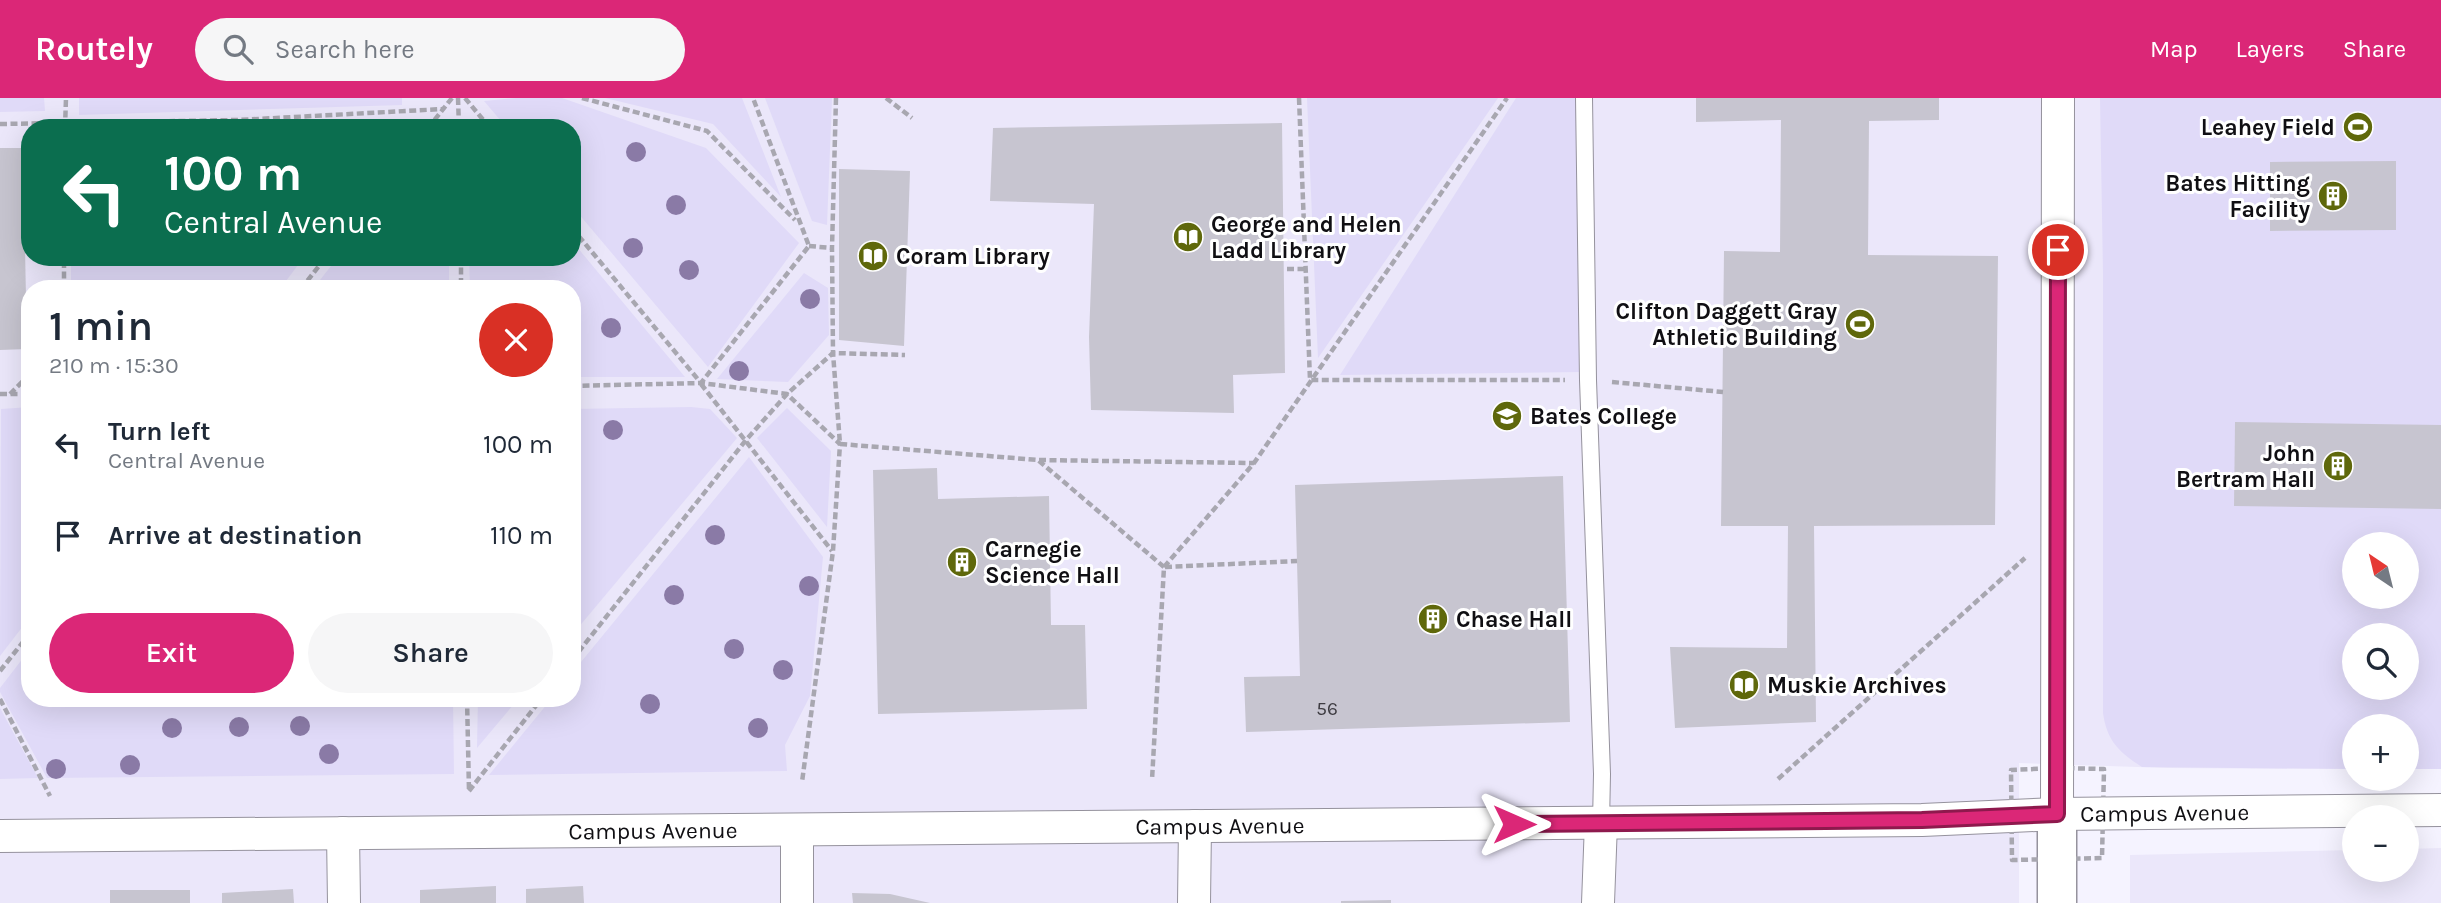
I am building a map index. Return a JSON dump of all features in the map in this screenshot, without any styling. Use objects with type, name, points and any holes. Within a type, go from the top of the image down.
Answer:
[{"type":"street","points":[[2057,903],[2058,98]]},
{"type":"street","name":"Campus Avenue","points":[[0,836],[1922,820],[2057,814],[2441,810]]},
{"type":"street","points":[[1598,903],[1601,823]]},
{"type":"street","points":[[1194,903],[1195,826]]},
{"type":"street","points":[[797,830],[797,903]]},
{"type":"street","points":[[343,833],[344,903]]},
{"type":"lane","points":[[1584,98],[1588,380],[1602,774],[1601,823]]},
{"type":"path","points":[[65,119],[66,98]]},
{"type":"path","points":[[435,119],[452,98]]},
{"type":"path","points":[[458,98],[459,119]]},
{"type":"path","points":[[465,98],[482,119]]},
{"type":"path","points":[[582,98],[707,131],[798,223]]},
{"type":"path","points":[[753,98],[808,246]]},
{"type":"path","points":[[802,782],[833,551],[840,444],[833,353],[832,248],[836,98]]},
{"type":"path","points":[[886,98],[912,118]]},
{"type":"path","points":[[1299,98],[1310,380]]},
{"type":"path","points":[[1152,780],[1164,567],[1254,463],[1507,98]]},
{"type":"path","points":[[257,119],[443,109]]},
{"type":"path","points":[[0,124],[21,124]]},
{"type":"path","points":[[581,239],[701,383],[833,551]]},
{"type":"path","points":[[808,246],[832,248]]},
{"type":"path","points":[[701,383],[808,246]]},
{"type":"path","points":[[308,280],[319,266]]},
{"type":"path","points":[[1287,269],[1305,269]]},
{"type":"path","points":[[581,649],[746,440],[788,394],[833,353],[905,355]]},
{"type":"path","points":[[1310,380],[1588,380],[1723,391]]},
{"type":"path","points":[[9,394],[21,383]]},
{"type":"path","points":[[581,386],[701,383],[788,394],[840,444],[1038,460],[1254,463]]},
{"type":"path","points":[[0,394],[21,394]]},
{"type":"path","points":[[1038,460],[1164,567],[1297,561]]},
{"type":"path","points":[[1778,779],[2057,528]]},
{"type":"path","points":[[0,671],[21,644]]},
{"type":"path","points":[[0,699],[50,796]]},
{"type":"path","points":[[467,707],[469,791],[535,707]]},
{"type":"shaded area","name":"Bates College","points":[[0,98],[2441,98],[2441,769],[2419,769],[2419,714],[2342,714],[2342,769],[2168,768],[2019,763],[2019,903],[0,903]]},
{"type":"shaded area","points":[[0,98],[44,98],[45,111],[0,112]]},
{"type":"shaded area","points":[[79,98],[402,98],[402,105],[79,115]]},
{"type":"shaded area","points":[[562,98],[706,148],[799,243],[708,367],[581,217],[581,119],[499,119],[484,101]]},
{"type":"shaded area","points":[[605,98],[742,98],[781,197],[713,124]]},
{"type":"shaded area","points":[[765,98],[832,98],[827,225],[812,221]]},
{"type":"shaded area","points":[[1307,98],[1498,98],[1318,358]]},
{"type":"shaded area","points":[[1516,98],[1578,98],[1581,372],[1340,375]]},
{"type":"shaded area","points":[[2100,98],[2441,98],[2441,769],[2419,769],[2419,714],[2342,714],[2342,769],[2142,767],[2115,745],[2103,713],[2103,274]]},
{"type":"shaded area","points":[[581,252],[685,377],[581,377],[581,280],[470,280],[469,266],[581,266]]},
{"type":"shaded area","points":[[71,266],[297,266],[287,280],[71,280]]},
{"type":"shaded area","points":[[331,266],[449,266],[449,280],[320,280]]},
{"type":"shaded area","points":[[804,273],[828,288],[829,335],[788,382],[717,379]]},
{"type":"shaded area","points":[[21,408],[21,629],[0,656],[1,409]]},
{"type":"shaded area","points":[[787,408],[831,451],[827,527],[757,438]]},
{"type":"shaded area","points":[[581,409],[710,409],[737,438],[581,624]]},
{"type":"shaded area","points":[[749,457],[823,557],[810,696],[785,745],[787,771],[489,775],[545,707],[581,707],[581,662]]},
{"type":"shaded area","points":[[21,661],[21,707],[453,707],[454,774],[47,778],[0,688]]},
{"type":"shaded area","points":[[478,707],[511,707],[477,748]]},
{"type":"shaded area","points":[[0,708],[38,778],[0,779]]},
{"type":"shaded area","points":[[2441,848],[2441,903],[2130,903],[2130,855],[2342,850],[2342,882],[2419,882],[2419,849]]},
{"type":"building","name":"Clifton Daggett Gray Athletic Building","points":[[1696,98],[1939,98],[1939,120],[1869,121],[1868,255],[1998,256],[1995,525],[1814,526],[1816,722],[1675,728],[1670,647],[1787,648],[1788,526],[1721,526],[1724,251],[1780,252],[1781,120],[1696,122]]},
{"type":"building","name":"George and Helen Ladd Library","points":[[1282,123],[1285,373],[1233,375],[1234,413],[1091,410],[1089,337],[1094,204],[990,201],[993,128]]},
{"type":"building","points":[[0,148],[21,148],[21,266],[25,266],[26,280],[21,280],[21,349],[0,350]]},
{"type":"building","name":"Bates Hitting Facility","points":[[2396,161],[2396,230],[2270,231],[2270,162]]},
{"type":"building","name":"Coram Library","points":[[839,169],[910,171],[904,346],[839,340]]},
{"type":"building","name":"John Bertram Hall","points":[[2235,422],[2441,425],[2441,509],[2234,506]]},
{"type":"building","name":"Carnegie Science Hall","points":[[937,468],[938,499],[1049,496],[1051,625],[1085,625],[1087,709],[878,714],[873,470]]},
{"type":"building","name":"Chase Hall","points":[[1563,476],[1570,722],[1246,732],[1244,677],[1300,676],[1295,485]]},
{"type":"building","points":[[496,886],[496,903],[420,903],[420,890]]},
{"type":"building","points":[[583,886],[584,903],[526,903],[526,889]]},
{"type":"building","points":[[293,889],[294,903],[222,903],[222,893]]},
{"type":"building","points":[[110,890],[190,890],[190,903],[110,903]]},
{"type":"building","points":[[852,893],[890,894],[930,903],[853,903]]},
{"type":"building","points":[[1391,900],[1391,903],[1341,903],[1341,901]]},
{"type":"place","name":"Leahey Field","points":[[2358,127]]},
{"type":"place","name":"Bates Hitting Facility","points":[[2333,196]]},
{"type":"place","name":"George and Helen Ladd Library","points":[[1188,237]]},
{"type":"place","name":"Coram Library","points":[[873,256]]},
{"type":"place","name":"Clifton Daggett Gray Athletic Building","points":[[1860,324]]},
{"type":"place","name":"Bates College","points":[[1507,416]]},
{"type":"place","name":"John Bertram Hall","points":[[2338,466]]},
{"type":"place","name":"Carnegie Science Hall","points":[[962,562]]},
{"type":"place","name":"Chase Hall","points":[[1433,619]]},
{"type":"place","name":"Muskie Archives","points":[[1744,685]]},
{"type":"route","points":[[1514,824],[1922,820],[2057,814],[2058,250]]}]
